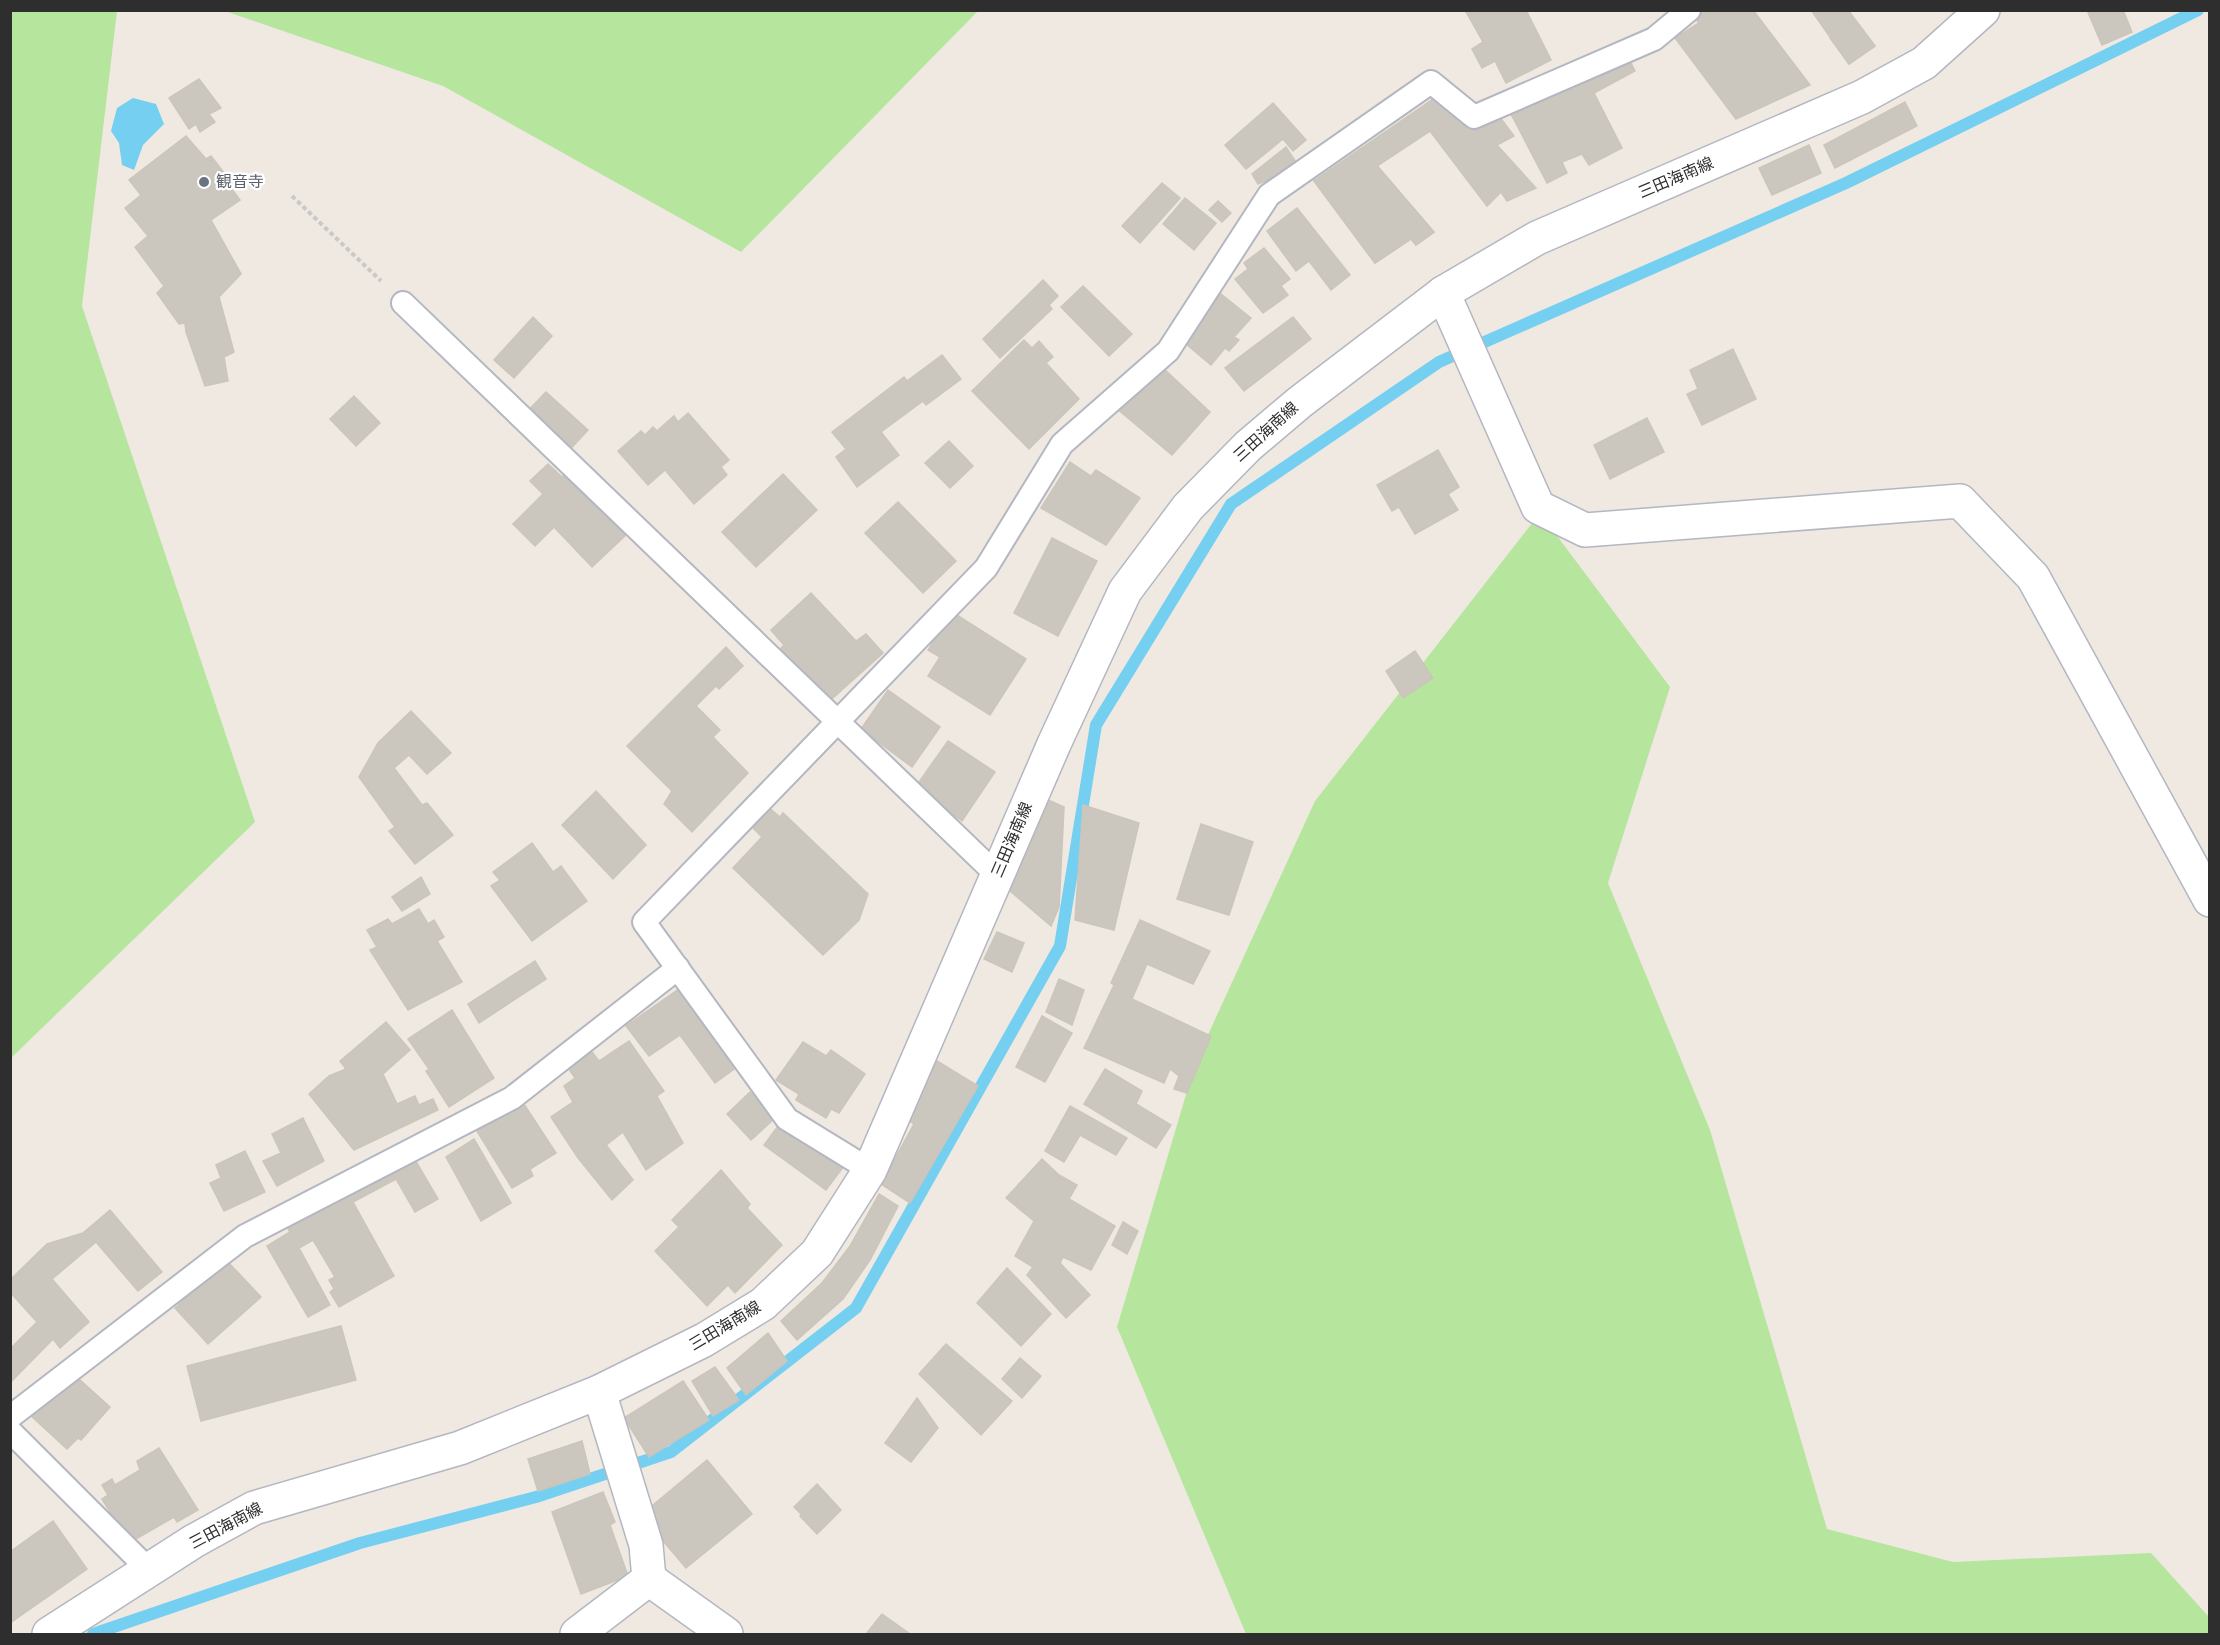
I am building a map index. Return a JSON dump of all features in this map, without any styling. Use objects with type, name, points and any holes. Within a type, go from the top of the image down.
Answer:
[{"type":"main road","name":"三田海南線","points":[[49,1635],[194,1541],[254,1508],[460,1448],[599,1392],[704,1340],[763,1304],[816,1253],[870,1170],[1054,744],[1125,591],[1188,507],[1248,446],[1300,402],[1443,293],[1537,237],[1862,97],[1924,63],[1983,10]]},
{"type":"main road","points":[[1443,293],[1538,507],[1585,530],[1960,501],[2033,577],[2210,900]]},
{"type":"main road","points":[[599,1392],[646,1545],[649,1579],[726,1635]]},
{"type":"main road","points":[[577,1635],[649,1579]]},
{"type":"lane","points":[[870,1170],[787,1119],[644,922],[986,568],[1062,444],[1168,351],[1269,195],[1431,82],[1474,117],[1654,39],[1689,10]]},
{"type":"lane","points":[[403,303],[997,875]]},
{"type":"lane","points":[[10,1416],[245,1236],[512,1098],[678,968]]},
{"type":"lane","points":[[10,1431],[149,1570]]},
{"type":"path","points":[[292,196],[403,303]]},
{"type":"green space","points":[[11,10],[117,11],[82,306],[255,822],[11,1058]]},
{"type":"green space","points":[[225,11],[978,11],[741,252],[443,86]]},
{"type":"green space","points":[[1540,513],[1670,687],[1608,883],[1710,1130],[1827,1529],[1953,1562],[2151,1553],[2209,1617],[2209,1634],[1246,1634],[1117,1327],[1196,1061],[1315,801]]},
{"type":"water","points":[[133,98],[156,104],[164,124],[143,145],[134,170],[122,165],[119,143],[111,131],[117,108]]},
{"type":"building","points":[[1465,10],[1526,10],[1551,60],[1506,83],[1495,61],[1482,68],[1472,49],[1483,42]]},
{"type":"building","points":[[1695,10],[1753,10],[1810,85],[1736,119],[1675,38],[1699,23],[1691,13]]},
{"type":"building","points":[[1811,10],[1848,10],[1875,46],[1849,64]]},
{"type":"building","points":[[2087,10],[2123,10],[2132,32],[2102,45]]},
{"type":"building","points":[[1855,20],[1875,46],[1849,64],[1830,38]]},
{"type":"building","points":[[1626,53],[1635,71],[1594,93],[1622,148],[1589,165],[1582,154],[1562,162],[1567,173],[1547,183],[1510,112]]},
{"type":"building","points":[[199,79],[221,108],[209,114],[215,122],[200,132],[196,124],[189,129],[169,98]]},
{"type":"building","points":[[1446,90],[1471,128],[1496,112],[1514,136],[1497,145],[1536,188],[1507,201],[1501,192],[1487,206],[1430,131],[1377,166],[1434,232],[1416,245],[1411,239],[1375,263],[1314,181]]},
{"type":"building","points":[[1905,102],[1917,126],[1835,168],[1824,145]]},
{"type":"building","points":[[1273,103],[1306,140],[1293,151],[1283,139],[1246,169],[1225,145]]},
{"type":"building","points":[[186,136],[206,159],[211,156],[232,183],[229,185],[240,200],[211,220],[241,274],[219,297],[234,352],[224,357],[228,381],[205,386],[185,323],[179,324],[157,293],[164,286],[135,247],[148,236],[125,208],[141,195],[129,180]]},
{"type":"building","points":[[1809,145],[1821,173],[1772,195],[1759,168]]},
{"type":"building","points":[[1286,147],[1299,167],[1258,184],[1252,174]]},
{"type":"building","points":[[1362,148],[1434,232],[1416,245],[1411,239],[1375,263],[1314,181]]},
{"type":"building","points":[[1162,183],[1180,198],[1140,243],[1122,226]]},
{"type":"building","points":[[1185,198],[1216,223],[1194,250],[1163,224]]},
{"type":"building","points":[[1218,201],[1231,213],[1222,222],[1209,210]]},
{"type":"building","points":[[1297,208],[1350,275],[1331,290],[1309,261],[1296,271],[1267,231]]},
{"type":"building","points":[[1264,248],[1290,279],[1281,286],[1288,295],[1263,313],[1235,279],[1248,269],[1244,263]]},
{"type":"building","points":[[1043,280],[1058,296],[1049,305],[1052,309],[1000,358],[983,339]]},
{"type":"building","points":[[1083,286],[1132,334],[1109,356],[1061,307]]},
{"type":"building","points":[[1221,294],[1251,318],[1234,337],[1239,340],[1229,351],[1225,348],[1211,365],[1180,339]]},
{"type":"building","points":[[533,317],[552,336],[514,378],[494,360]]},
{"type":"building","points":[[1293,317],[1311,339],[1244,391],[1225,368]]},
{"type":"building","points":[[1024,340],[1032,348],[1039,341],[1053,357],[1046,363],[1079,399],[1029,449],[972,391]]},
{"type":"building","points":[[1733,349],[1756,399],[1702,425],[1687,394],[1698,389],[1690,370]]},
{"type":"building","points":[[942,355],[961,379],[926,405],[923,401],[881,432],[899,455],[857,487],[836,457],[846,449],[832,432],[904,377],[907,381]]},
{"type":"building","points":[[1163,368],[1210,412],[1172,455],[1115,407]]},
{"type":"building","points":[[546,392],[588,430],[563,457],[521,418]]},
{"type":"building","points":[[354,396],[380,423],[356,446],[330,419]]},
{"type":"building","points":[[688,413],[729,460],[721,467],[727,475],[694,504],[665,470],[648,485],[618,451],[641,431],[645,435],[653,427],[657,431],[674,416],[678,422]]},
{"type":"building","points":[[1647,418],[1664,452],[1610,479],[1594,445]]},
{"type":"building","points":[[949,441],[973,466],[950,488],[925,463]]},
{"type":"building","points":[[1438,450],[1459,487],[1448,494],[1458,510],[1415,534],[1399,507],[1392,511],[1377,485]]},
{"type":"building","points":[[1070,462],[1091,476],[1096,470],[1140,498],[1106,545],[1041,508]]},
{"type":"building","points":[[548,464],[562,477],[568,470],[627,534],[592,567],[554,527],[535,546],[513,524],[543,494],[530,481]]},
{"type":"building","points":[[783,474],[817,510],[756,567],[722,532]]},
{"type":"building","points":[[898,502],[956,561],[923,593],[865,533]]},
{"type":"building","points":[[1052,538],[1097,561],[1058,636],[1014,613]]},
{"type":"building","points":[[811,593],[856,641],[866,634],[883,653],[824,706],[775,655],[784,645],[771,630]]},
{"type":"building","points":[[952,612],[1026,659],[990,715],[928,676],[940,657],[928,650]]},
{"type":"building","points":[[726,647],[743,666],[719,689],[702,671]]},
{"type":"building","points":[[1415,651],[1433,678],[1403,698],[1386,671]]},
{"type":"building","points":[[702,671],[716,686],[696,706],[720,730],[713,737],[748,773],[692,832],[664,804],[672,791],[627,746]]},
{"type":"building","points":[[888,690],[940,727],[912,767],[861,729]]},
{"type":"building","points":[[411,711],[451,753],[427,774],[409,755],[394,768],[422,805],[427,803],[453,835],[415,864],[389,831],[395,827],[359,777],[378,743]]},
{"type":"building","points":[[948,741],[995,772],[962,821],[923,793],[927,788],[919,782]]},
{"type":"building","points":[[596,791],[646,845],[613,879],[562,825]]},
{"type":"building","points":[[1048,800],[1064,807],[1059,907],[1051,926],[1009,890]]},
{"type":"building","points":[[1083,805],[1139,823],[1114,930],[1075,920]]},
{"type":"building","points":[[767,806],[780,817],[783,813],[868,894],[859,920],[823,955],[733,868],[762,837],[749,824]]},
{"type":"building","points":[[1201,824],[1253,842],[1229,915],[1177,899]]},
{"type":"building","points":[[532,843],[553,872],[561,866],[587,901],[532,941],[491,886],[500,880],[493,872]]},
{"type":"building","points":[[421,877],[430,894],[402,911],[392,897]]},
{"type":"building","points":[[419,909],[428,924],[434,920],[444,937],[437,941],[462,982],[408,1010],[370,950],[377,947],[367,930],[388,919],[392,924]]},
{"type":"building","points":[[1140,920],[1210,951],[1193,984],[1147,964],[1132,999],[1211,1036],[1187,1093],[1174,1089],[1179,1076],[1170,1069],[1164,1083],[1084,1048],[1114,985],[1111,983]]},
{"type":"building","points":[[997,932],[1024,943],[1012,972],[984,959]]},
{"type":"building","points":[[535,961],[546,979],[479,1023],[468,1004]]},
{"type":"building","points":[[1059,979],[1084,990],[1072,1025],[1046,1012]]},
{"type":"building","points":[[686,984],[741,1064],[715,1083],[680,1035],[649,1056],[626,1026]]},
{"type":"building","points":[[452,1010],[494,1078],[449,1107],[426,1071],[429,1069],[408,1039]]},
{"type":"building","points":[[1042,1016],[1072,1033],[1045,1082],[1016,1067]]},
{"type":"building","points":[[386,1022],[410,1050],[383,1074],[397,1104],[415,1096],[419,1105],[433,1099],[438,1110],[354,1150],[309,1094],[329,1076],[346,1069],[340,1061]]},
{"type":"building","points":[[629,1041],[664,1091],[657,1096],[683,1143],[646,1170],[623,1132],[605,1146],[564,1086],[575,1078],[562,1059],[585,1043],[599,1061]]},
{"type":"building","points":[[803,1042],[826,1056],[831,1050],[865,1074],[839,1113],[831,1109],[826,1118],[796,1100],[799,1094],[776,1080]]},
{"type":"building","points":[[937,1061],[978,1086],[910,1203],[881,1184],[914,1124],[908,1120]]},
{"type":"building","points":[[1105,1069],[1142,1091],[1136,1104],[1171,1125],[1156,1148],[1084,1104]]},
{"type":"building","points":[[750,1092],[774,1119],[751,1140],[727,1114]]},
{"type":"building","points":[[518,1095],[556,1153],[530,1169],[533,1176],[512,1188],[472,1123]]},
{"type":"building","points":[[573,1102],[633,1180],[612,1200],[578,1158],[551,1117]]},
{"type":"building","points":[[1070,1106],[1127,1138],[1116,1155],[1080,1135],[1064,1162],[1045,1151]]},
{"type":"building","points":[[303,1118],[324,1161],[277,1186],[263,1161],[281,1153],[272,1134]]},
{"type":"building","points":[[781,1122],[844,1166],[826,1190],[764,1145]]},
{"type":"building","points":[[474,1139],[511,1203],[481,1221],[446,1157]]},
{"type":"building","points":[[245,1151],[265,1192],[224,1211],[210,1183],[221,1178],[216,1165]]},
{"type":"building","points":[[411,1153],[438,1199],[415,1212],[396,1179],[353,1202],[394,1276],[339,1307],[330,1292],[334,1289],[329,1280],[335,1277],[313,1240],[299,1248],[330,1305],[308,1317],[267,1246],[290,1232],[283,1220]]},
{"type":"building","points":[[1042,1159],[1059,1175],[1077,1185],[1069,1199],[1115,1226],[1091,1270],[1063,1257],[1060,1263],[1090,1295],[1066,1318],[1027,1275],[1033,1267],[1015,1256],[1034,1221],[1006,1198]]},
{"type":"building","points":[[721,1170],[750,1204],[747,1208],[782,1245],[735,1293],[728,1285],[707,1306],[655,1251],[679,1227],[672,1220]]},
{"type":"building","points":[[879,1194],[898,1206],[870,1260],[843,1299],[797,1340],[781,1321],[822,1283],[850,1246]]},
{"type":"building","points":[[110,1210],[162,1272],[138,1291],[96,1242],[52,1279],[89,1322],[60,1348],[53,1339],[10,1383],[10,1349],[37,1322],[10,1292],[10,1280],[47,1244],[83,1233]]},
{"type":"building","points":[[1123,1222],[1138,1231],[1127,1254],[1112,1245]]},
{"type":"building","points":[[227,1261],[261,1297],[208,1344],[175,1308]]},
{"type":"building","points":[[1007,1268],[1051,1314],[1021,1346],[977,1303]]},
{"type":"building","points":[[341,1326],[356,1380],[201,1421],[187,1366]]},
{"type":"building","points":[[768,1333],[787,1361],[746,1395],[727,1368]]},
{"type":"building","points":[[946,1344],[1012,1401],[981,1435],[919,1374]]},
{"type":"building","points":[[1020,1358],[1041,1376],[1022,1398],[1002,1379]]},
{"type":"building","points":[[715,1367],[739,1400],[713,1416],[692,1381]]},
{"type":"building","points":[[69,1370],[110,1407],[81,1440],[78,1438],[67,1449],[29,1414]]},
{"type":"building","points":[[683,1381],[709,1420],[649,1457],[624,1418]]},
{"type":"building","points":[[917,1398],[938,1428],[911,1462],[885,1443]]},
{"type":"building","points":[[582,1441],[590,1474],[538,1491],[528,1459]]},
{"type":"building","points":[[159,1448],[198,1510],[177,1522],[174,1517],[129,1543],[102,1499],[108,1495],[102,1485],[112,1479],[115,1485],[140,1470],[137,1461]]},
{"type":"building","points":[[707,1460],[752,1514],[686,1568],[641,1515]]},
{"type":"building","points":[[817,1484],[841,1510],[817,1534],[794,1507]]},
{"type":"building","points":[[603,1492],[615,1522],[610,1525],[628,1576],[581,1594],[552,1512]]},
{"type":"building","points":[[53,1521],[87,1569],[10,1623],[10,1552]]},
{"type":"building","points":[[882,1614],[910,1634],[866,1634]]},
{"type":"waterway","points":[[93,1634],[360,1543],[536,1497],[671,1452],[856,1308],[1060,946],[1096,725],[1231,504],[1439,362],[1846,183],[2198,10]]},
{"type":"place","name":"観音寺","points":[[204,182]]}]
